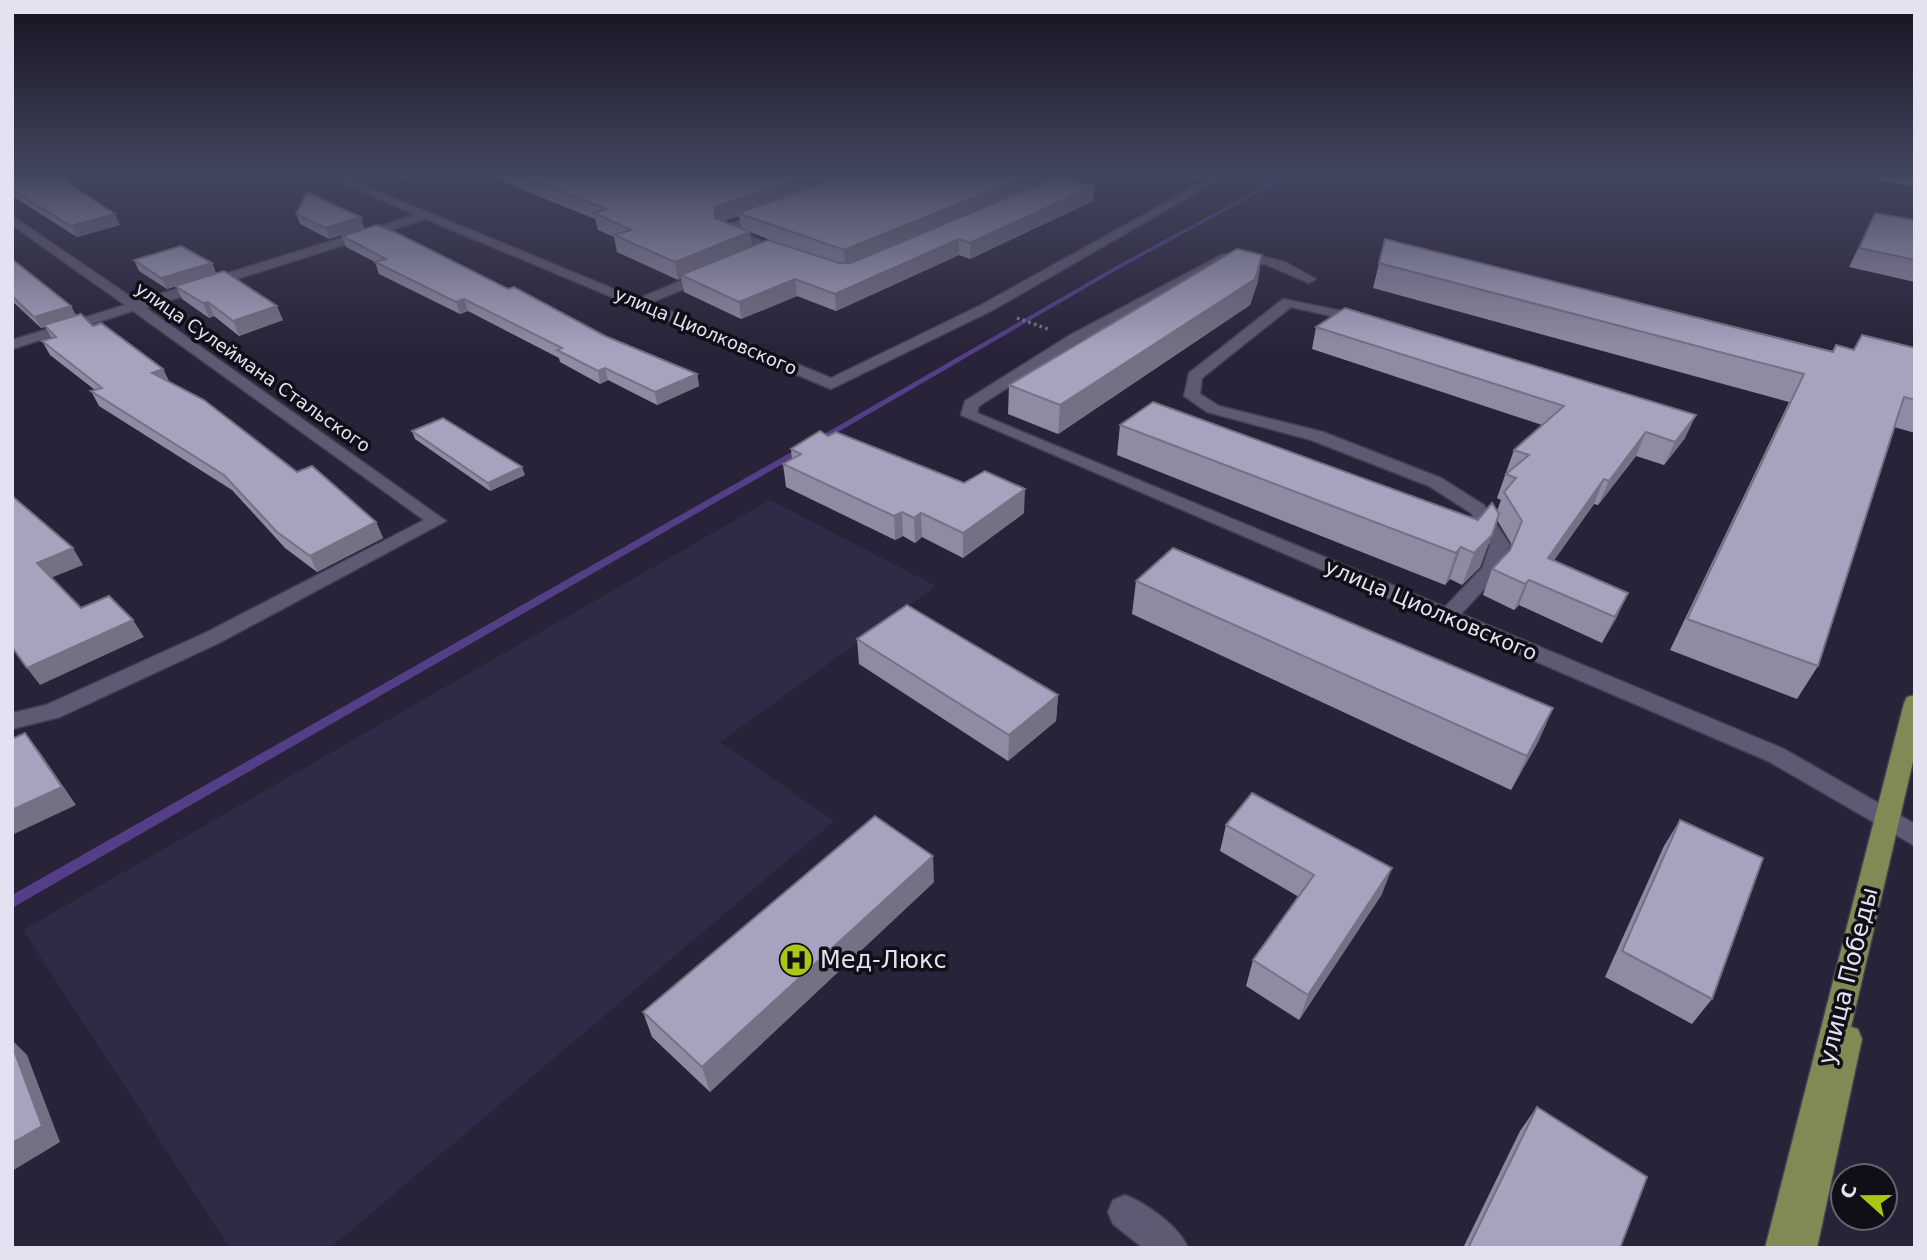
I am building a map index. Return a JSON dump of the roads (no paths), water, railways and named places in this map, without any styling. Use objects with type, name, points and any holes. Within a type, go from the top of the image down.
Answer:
[{"type":"main road","name":"улица Победы","points":[[1782,1248],[1899,827],[1915,703]]},
{"type":"main road","name":"улица Победы","points":[[1799,1248],[1915,750]]},
{"type":"street","name":"улица Сулеймана Стальского","points":[[12,721],[52,711],[212,638],[437,521],[30,232]]},
{"type":"street","points":[[12,345],[374,232]]},
{"type":"street","name":"улица Циолковского","points":[[467,232],[831,384],[986,307],[1117,232]]},
{"type":"street","points":[[729,232],[777,251],[747,258]]},
{"type":"street","name":"улица Циолковского","points":[[1309,279],[1289,267],[1239,255],[1227,257],[1075,338],[971,404],[970,415],[1776,755],[1899,827]]},
{"type":"street","points":[[639,303],[723,268]]},
{"type":"street","points":[[1384,324],[1319,306],[1288,302],[1194,376],[1192,396],[1213,409],[1317,436],[1435,482],[1478,509],[1500,545],[1491,570],[1447,617]]},
{"type":"street","points":[[1125,1212],[1171,1248]]},
{"type":"waterway","points":[[816,441],[1183,232]]},
{"type":"waterway","points":[[12,902],[802,449]]},
{"type":"place","name":"Мед-Люкс","points":[[796,960]]}]
